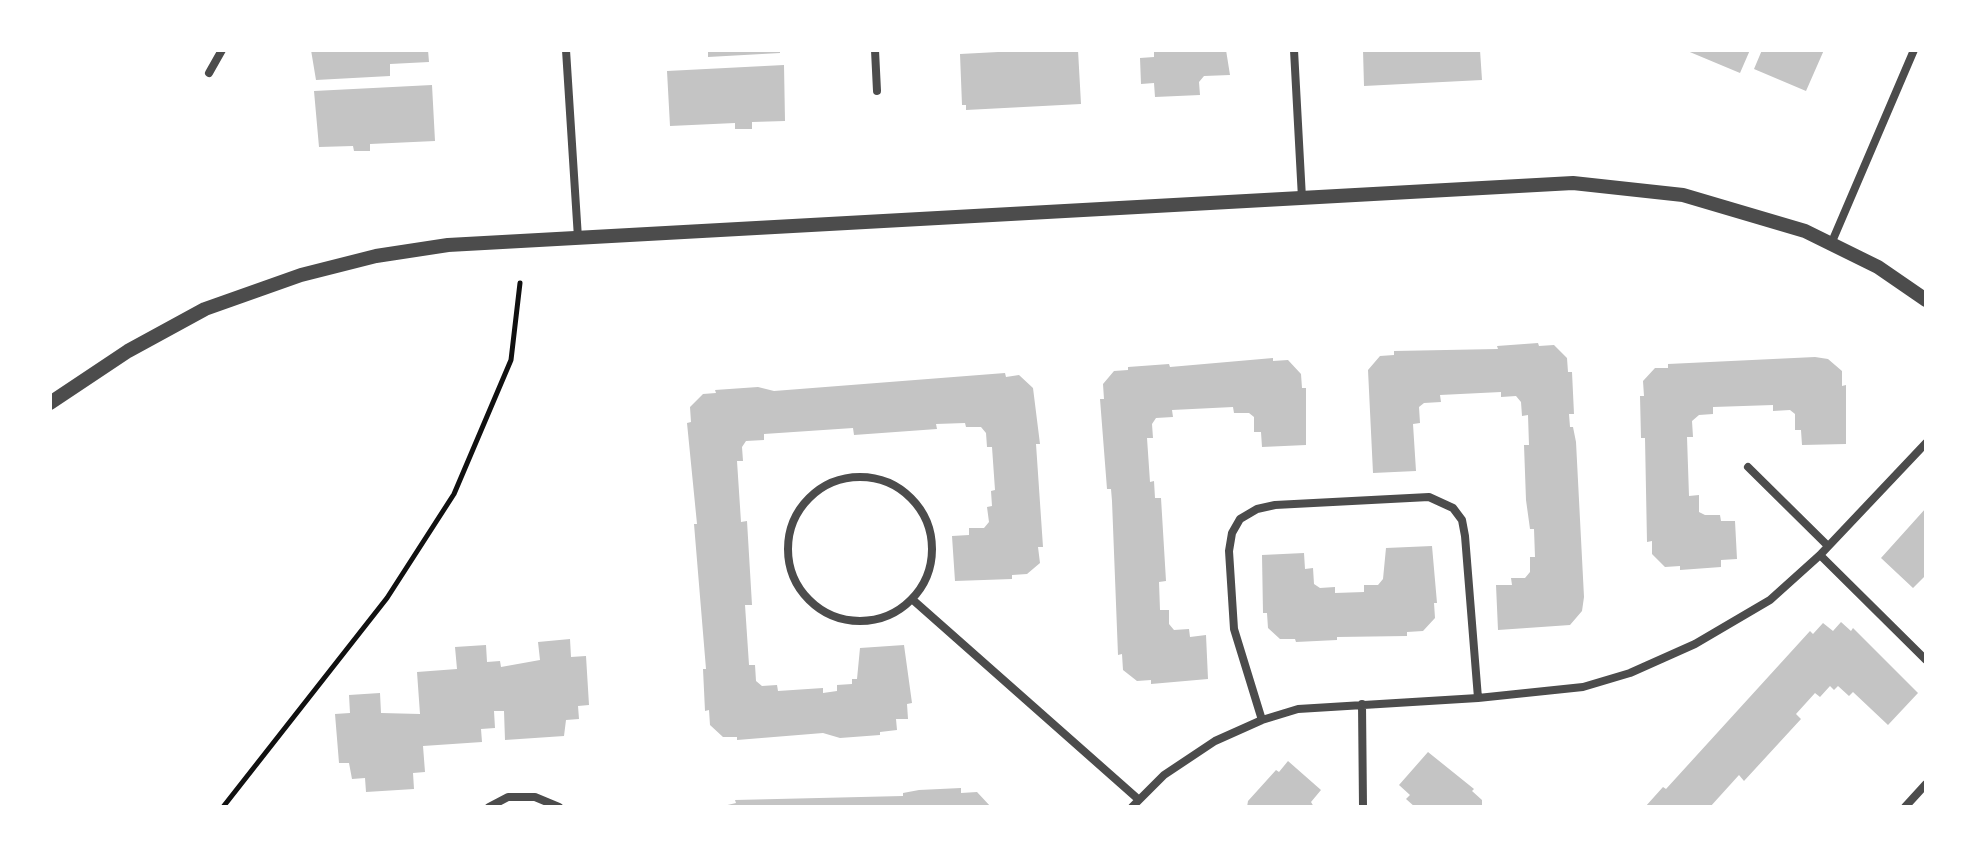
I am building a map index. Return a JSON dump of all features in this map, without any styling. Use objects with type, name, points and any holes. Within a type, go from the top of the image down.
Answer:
[{"type":"street","points":[[209,73],[222,50]]},
{"type":"street","points":[[566,50],[578,238]]},
{"type":"street","points":[[875,50],[877,91]]},
{"type":"street","points":[[1294,50],[1302,198]]},
{"type":"street","points":[[1831,244],[1914,50]]},
{"type":"street","points":[[50,403],[128,351],[205,309],[301,275],[376,256],[448,245],[1573,183],[1634,188],[1734,207],[1805,231],[1878,267],[1926,300]]},
{"type":"street","points":[[913,600],[1135,803],[1186,759],[1262,720],[1298,709],[1478,698],[1583,687],[1630,673],[1736,623],[1770,600],[1820,555],[1926,443]]},
{"type":"street","points":[[1748,467],[1828,546]]},
{"type":"street","points":[[843,477],[875,478],[907,494],[925,517],[932,543],[929,572],[913,600],[886,618],[852,623],[815,609],[791,578],[789,527],[810,494],[843,477]]},
{"type":"street","points":[[1262,720],[1234,629],[1229,551],[1232,533],[1240,519],[1257,509],[1275,505],[1429,497],[1453,508],[1462,520],[1465,536],[1478,698]]},
{"type":"street","points":[[1820,555],[1926,660]]},
{"type":"street","points":[[1362,704],[1363,807]]},
{"type":"street","points":[[1905,807],[1926,784]]},
{"type":"street","points":[[489,807],[508,797],[535,797],[559,807]]},
{"type":"path","points":[[223,807],[387,598],[454,494],[511,360],[520,283]]},
{"type":"building","points":[[311,50],[428,50],[429,62],[390,64],[390,76],[316,80]]},
{"type":"building","points":[[708,50],[780,50],[780,53],[708,57]]},
{"type":"building","points":[[1078,50],[1081,104],[966,110],[966,105],[962,105],[960,54]]},
{"type":"building","points":[[1154,50],[1226,50],[1230,75],[1204,76],[1199,82],[1200,95],[1155,97],[1154,83],[1141,84],[1140,58],[1154,57]]},
{"type":"building","points":[[1363,50],[1480,50],[1482,80],[1364,86]]},
{"type":"building","points":[[1685,50],[1750,50],[1740,73]]},
{"type":"building","points":[[1762,50],[1824,50],[1806,91],[1754,69]]},
{"type":"building","points":[[784,65],[785,121],[752,122],[752,129],[735,129],[735,123],[670,126],[667,71]]},
{"type":"building","points":[[432,85],[435,141],[370,144],[370,151],[354,151],[353,146],[319,147],[314,91]]},
{"type":"building","points":[[1538,343],[1539,346],[1554,345],[1567,358],[1568,372],[1572,372],[1574,414],[1569,414],[1576,442],[1584,597],[1582,611],[1570,625],[1498,630],[1496,585],[1512,585],[1511,578],[1525,578],[1530,572],[1530,557],[1535,557],[1534,529],[1530,529],[1526,500],[1524,445],[1529,445],[1528,415],[1522,416],[1521,402],[1516,396],[1501,397],[1501,392],[1440,395],[1441,402],[1424,403],[1419,407],[1420,423],[1413,424],[1416,471],[1373,473],[1368,370],[1380,356],[1394,355],[1394,351],[1498,349],[1497,346]]},
{"type":"building","points":[[1815,357],[1828,359],[1842,371],[1842,386],[1846,385],[1846,444],[1802,445],[1801,430],[1795,430],[1795,414],[1790,410],[1773,411],[1773,405],[1713,407],[1713,414],[1699,415],[1692,421],[1693,437],[1687,437],[1689,496],[1699,495],[1699,512],[1720,515],[1721,521],[1735,521],[1737,559],[1721,560],[1721,567],[1680,570],[1680,566],[1665,567],[1652,554],[1652,541],[1647,542],[1645,438],[1641,438],[1640,396],[1644,396],[1643,381],[1655,368],[1668,368],[1668,364]]},
{"type":"building","points":[[1273,358],[1273,361],[1288,360],[1301,374],[1302,388],[1306,388],[1306,445],[1262,447],[1261,432],[1254,432],[1254,417],[1249,413],[1234,413],[1233,407],[1172,410],[1173,417],[1156,418],[1152,424],[1153,438],[1147,438],[1150,482],[1154,481],[1155,498],[1161,498],[1166,581],[1159,582],[1160,610],[1169,610],[1169,624],[1174,630],[1189,629],[1190,637],[1206,635],[1208,679],[1151,684],[1151,680],[1137,681],[1123,670],[1122,654],[1118,655],[1112,501],[1111,489],[1107,489],[1100,399],[1104,399],[1103,384],[1114,371],[1128,370],[1128,367],[1169,364],[1170,367]]},
{"type":"building","points":[[1005,373],[1006,377],[1019,375],[1033,388],[1040,444],[1036,444],[1043,547],[1038,547],[1040,563],[1027,574],[1012,575],[1012,579],[955,581],[952,536],[969,535],[969,528],[984,528],[989,522],[987,507],[992,506],[991,491],[995,490],[992,447],[987,447],[986,433],[981,427],[966,427],[965,423],[936,424],[937,429],[854,435],[853,428],[764,434],[764,440],[746,441],[742,447],[743,461],[737,461],[741,522],[747,521],[752,605],[745,605],[749,665],[755,665],[756,681],[762,686],[777,685],[778,691],[823,688],[823,693],[837,691],[837,685],[852,684],[852,679],[857,679],[860,648],[904,645],[912,703],[907,704],[908,719],[896,719],[897,730],[880,732],[880,735],[840,738],[823,733],[737,740],[737,737],[723,737],[710,725],[709,710],[705,711],[703,669],[706,669],[694,524],[697,524],[687,423],[691,422],[690,407],[703,394],[716,393],[715,390],[758,387],[774,391]]},
{"type":"building","points":[[1926,508],[1926,575],[1913,588],[1881,558]]},
{"type":"building","points":[[1432,546],[1437,603],[1434,603],[1435,618],[1423,631],[1407,632],[1407,636],[1337,637],[1337,640],[1296,642],[1295,639],[1280,639],[1268,628],[1267,613],[1263,613],[1262,555],[1304,553],[1305,569],[1313,568],[1314,584],[1320,588],[1335,587],[1335,593],[1364,592],[1364,585],[1378,585],[1383,579],[1386,548]]},
{"type":"building","points":[[1841,622],[1851,631],[1853,628],[1918,693],[1888,725],[1853,692],[1849,696],[1838,686],[1834,690],[1830,686],[1820,697],[1815,693],[1796,714],[1801,719],[1744,781],[1739,775],[1710,807],[1645,807],[1663,787],[1666,789],[1810,631],[1813,634],[1823,623],[1833,631]]},
{"type":"building","points":[[570,639],[571,657],[586,656],[589,705],[578,706],[579,719],[566,720],[564,736],[505,740],[504,711],[494,711],[495,728],[481,729],[482,742],[423,746],[425,772],[413,773],[414,789],[366,792],[365,778],[352,779],[349,763],[339,763],[335,714],[350,713],[349,695],[380,693],[381,713],[420,714],[417,672],[457,669],[455,647],[486,645],[487,662],[500,661],[501,667],[540,660],[538,642]]},
{"type":"building","points":[[1428,752],[1474,789],[1472,791],[1482,800],[1482,807],[1415,807],[1406,799],[1410,795],[1399,785]]},
{"type":"building","points":[[1288,761],[1321,790],[1311,802],[1314,807],[1247,807],[1248,801]]},
{"type":"building","points":[[961,788],[961,793],[977,792],[991,807],[719,807],[736,803],[735,800],[903,796],[903,793],[919,790]]}]
